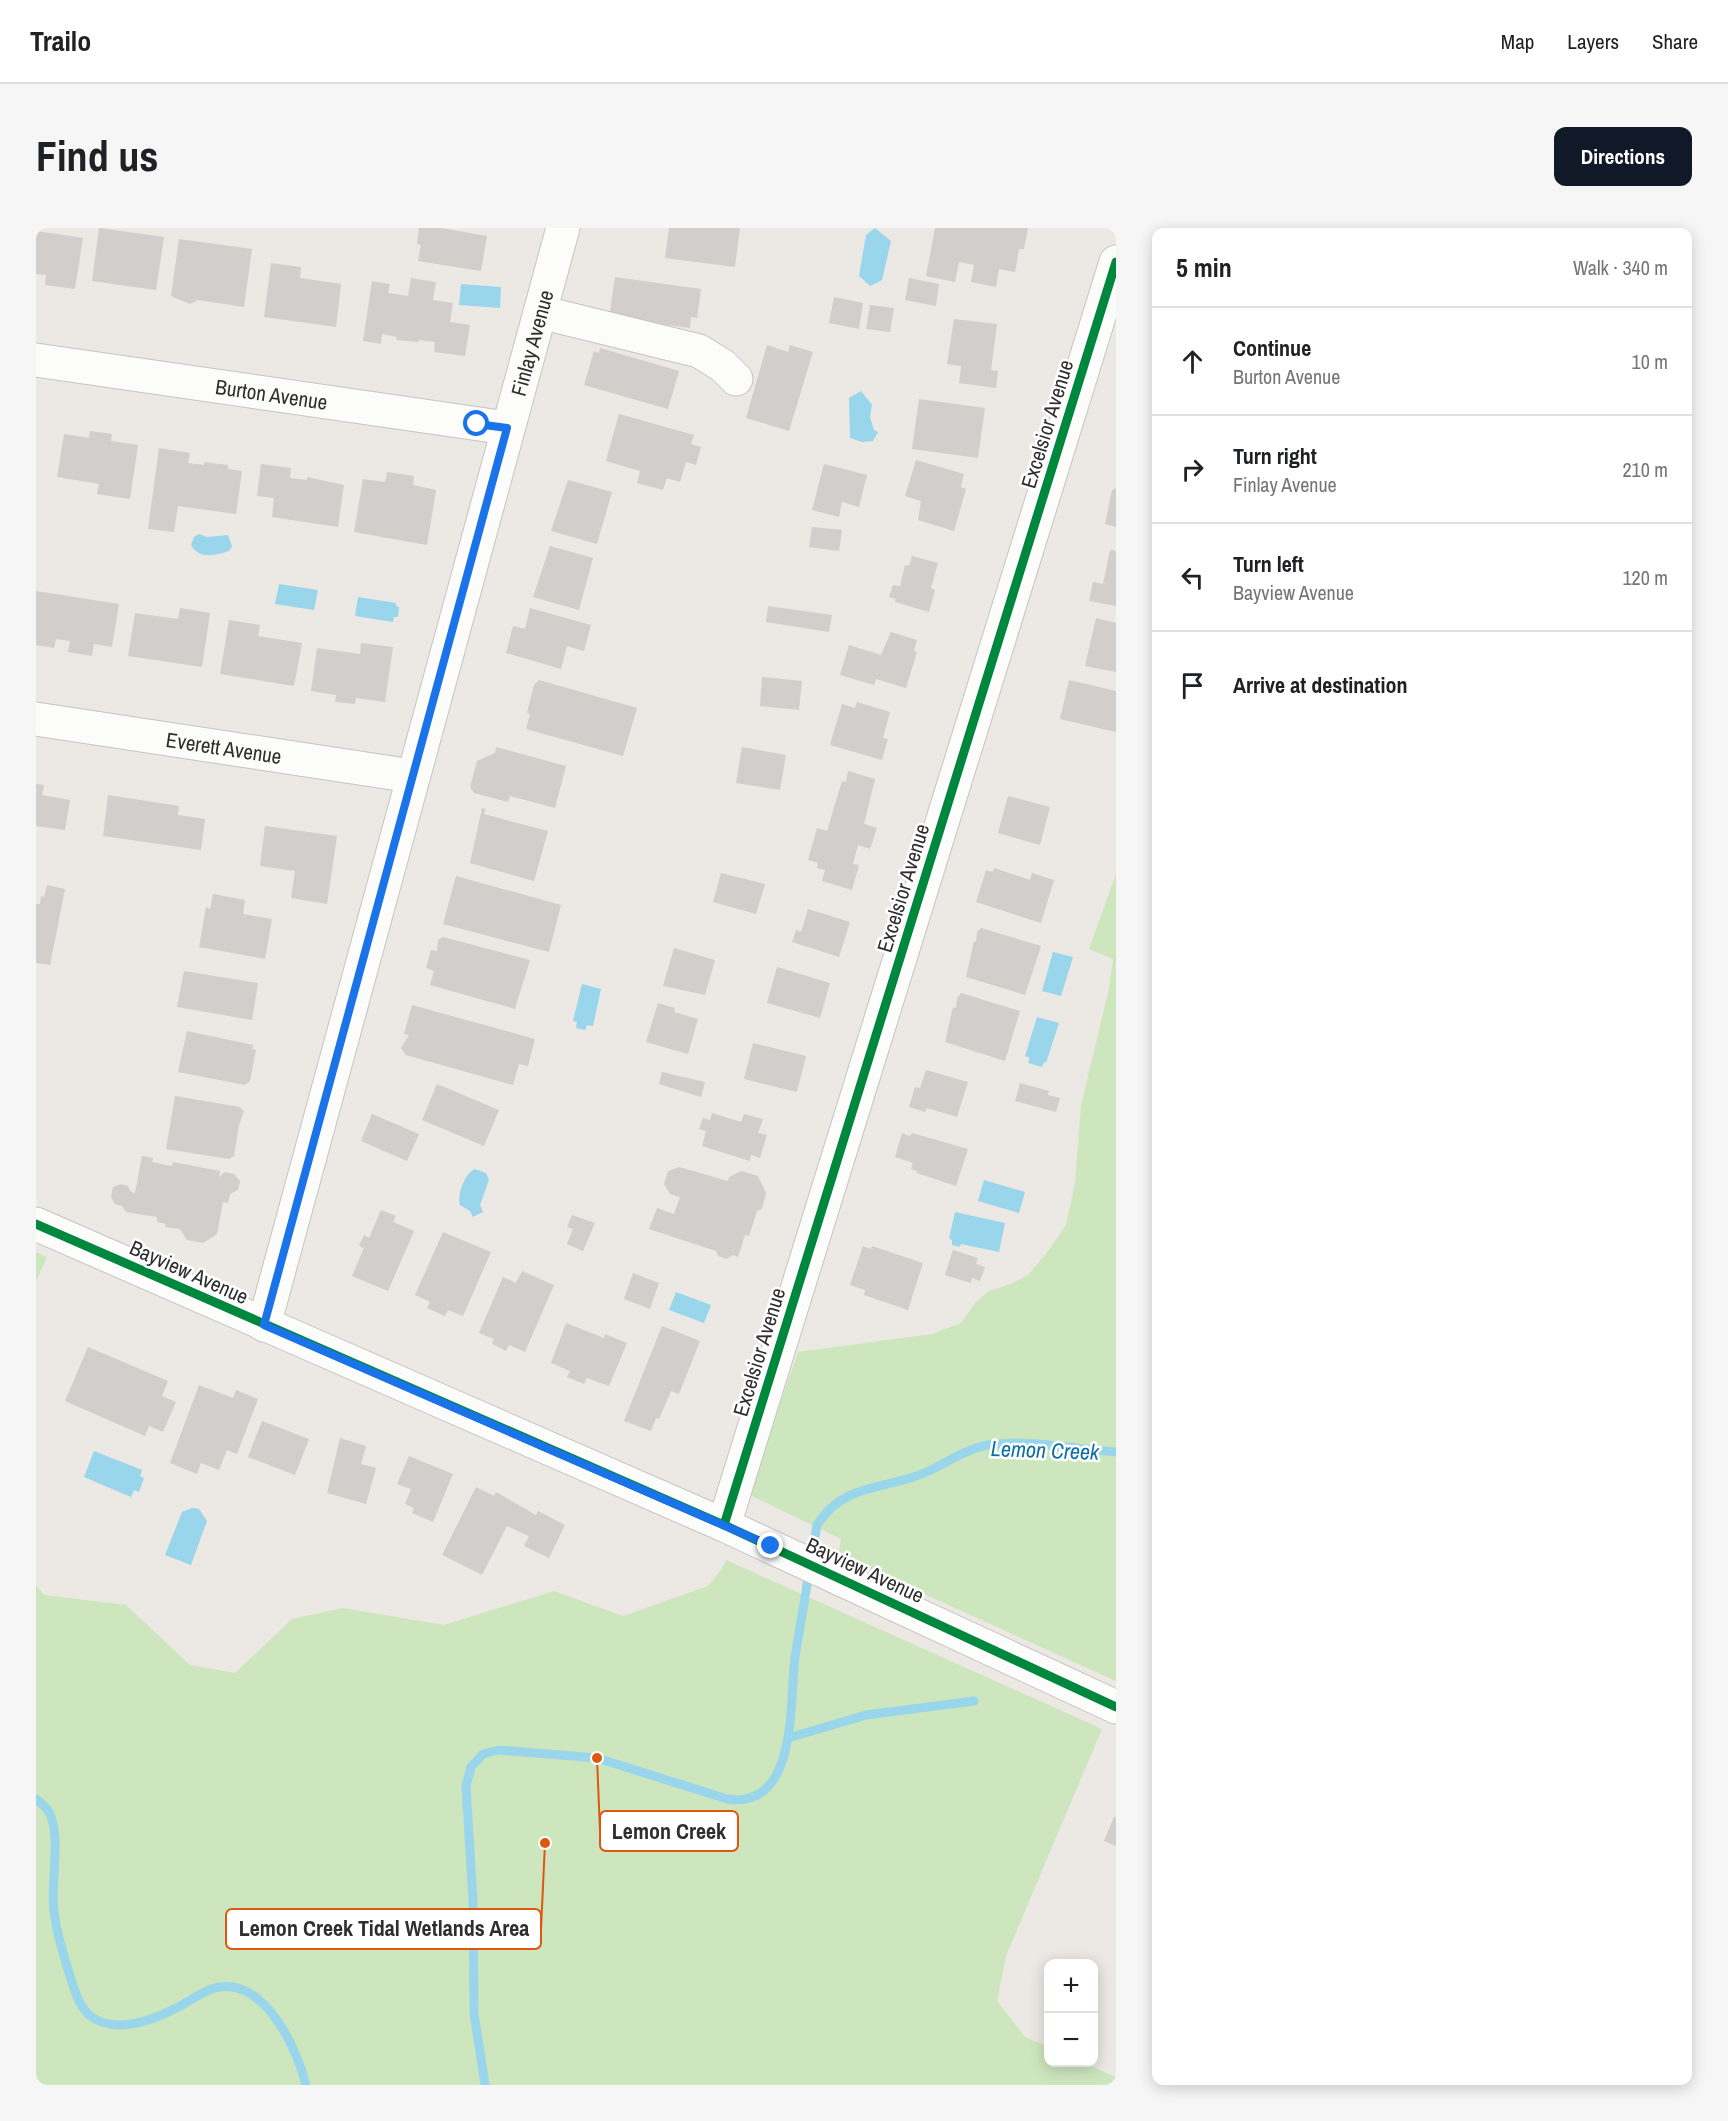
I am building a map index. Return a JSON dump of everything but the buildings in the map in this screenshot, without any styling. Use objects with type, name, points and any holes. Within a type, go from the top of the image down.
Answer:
[{"type":"street","name":"Finlay Avenue","points":[[264,1325],[563,228]]},
{"type":"street","name":"Excelsior Avenue","points":[[724,1525],[1116,262]]},
{"type":"street","points":[[540,312],[699,351],[723,366],[736,379]]},
{"type":"street","name":"Burton Avenue","points":[[36,360],[507,428]]},
{"type":"street","name":"Everett Avenue","points":[[36,719],[412,776]]},
{"type":"street","name":"Bayview Avenue","points":[[36,1224],[771,1546],[1116,1707]]},
{"type":"green space","points":[[1116,874],[1116,1681],[838,1555],[841,1539],[748,1494],[798,1352],[932,1334],[961,1323],[976,1302],[989,1291],[1011,1284],[1028,1275],[1066,1225],[1075,1183],[1081,1105],[1109,989],[1113,959],[1089,949]]},
{"type":"green space","points":[[36,1252],[47,1257],[36,1281]]},
{"type":"green space","points":[[726,1560],[1102,1729],[1006,1956],[997,2001],[1025,2037],[1044,2045],[1044,2067],[1093,2067],[1116,2077],[1116,2085],[36,2085],[36,1585],[44,1595],[126,1605],[190,1665],[235,1673],[292,1619],[343,1608],[444,1625],[554,1591],[623,1616],[708,1586],[722,1569]]},
{"type":"water","points":[[875,228],[891,241],[882,280],[870,286],[859,276],[866,235]]},
{"type":"water","points":[[461,284],[501,287],[500,308],[459,305]]},
{"type":"water","points":[[861,391],[872,405],[870,417],[874,430],[878,432],[873,441],[862,442],[850,438],[849,398]]},
{"type":"water","points":[[199,534],[207,537],[228,535],[232,546],[224,553],[203,555],[194,550],[191,545],[194,537]]},
{"type":"water","points":[[279,584],[318,590],[314,610],[275,604]]},
{"type":"water","points":[[358,597],[396,603],[399,607],[398,617],[394,617],[393,622],[355,616]]},
{"type":"water","points":[[1053,952],[1073,957],[1061,996],[1042,991]]},
{"type":"water","points":[[582,984],[601,989],[593,1026],[587,1025],[585,1030],[576,1028],[577,1022],[573,1021]]},
{"type":"water","points":[[1037,1017],[1059,1023],[1046,1063],[1044,1062],[1042,1067],[1028,1063],[1030,1058],[1025,1056]]},
{"type":"water","points":[[475,1169],[486,1173],[489,1180],[480,1205],[483,1212],[473,1217],[470,1211],[460,1205],[459,1200],[465,1179]]},
{"type":"water","points":[[984,1180],[1025,1192],[1019,1213],[978,1201]]},
{"type":"water","points":[[955,1212],[1005,1223],[999,1252],[961,1244],[960,1247],[952,1245],[952,1240],[949,1238]]},
{"type":"water","points":[[676,1292],[711,1305],[704,1323],[669,1310]]},
{"type":"water","points":[[94,1451],[142,1470],[140,1476],[144,1478],[139,1492],[134,1490],[131,1497],[84,1477]]},
{"type":"water","points":[[192,1508],[199,1509],[207,1521],[191,1565],[165,1555],[182,1512]]},
{"type":"waterway","name":"Lemon Creek","points":[[485,2085],[474,2013],[473,1900],[466,1786],[471,1767],[483,1754],[499,1750],[597,1758],[727,1799],[750,1798],[767,1788],[779,1771],[786,1749],[795,1657],[817,1525],[828,1511],[853,1494],[913,1477],[988,1445],[1019,1443],[1116,1452]]},
{"type":"waterway","points":[[788,1738],[866,1715],[974,1701]]},
{"type":"waterway","name":"Lemon Creek","points":[[36,1799],[48,1810],[53,1822],[55,1834],[53,1899],[56,1927],[74,1989],[88,2014],[98,2021],[110,2024],[135,2023],[160,2016],[209,1990],[219,1987],[236,1988],[251,1994],[265,2005],[277,2020],[287,2036],[306,2085]]},
{"type":"cycle path","points":[[724,1525],[1116,262]]},
{"type":"cycle path","points":[[36,1224],[724,1525],[1116,1707]]},
{"type":"place","name":"Lemon Creek","points":[[597,1758]]},
{"type":"place","name":"Lemon Creek Tidal Wetlands Area","points":[[545,1843]]},
{"type":"route","points":[[477,424],[507,428],[264,1325],[771,1546]]}]
